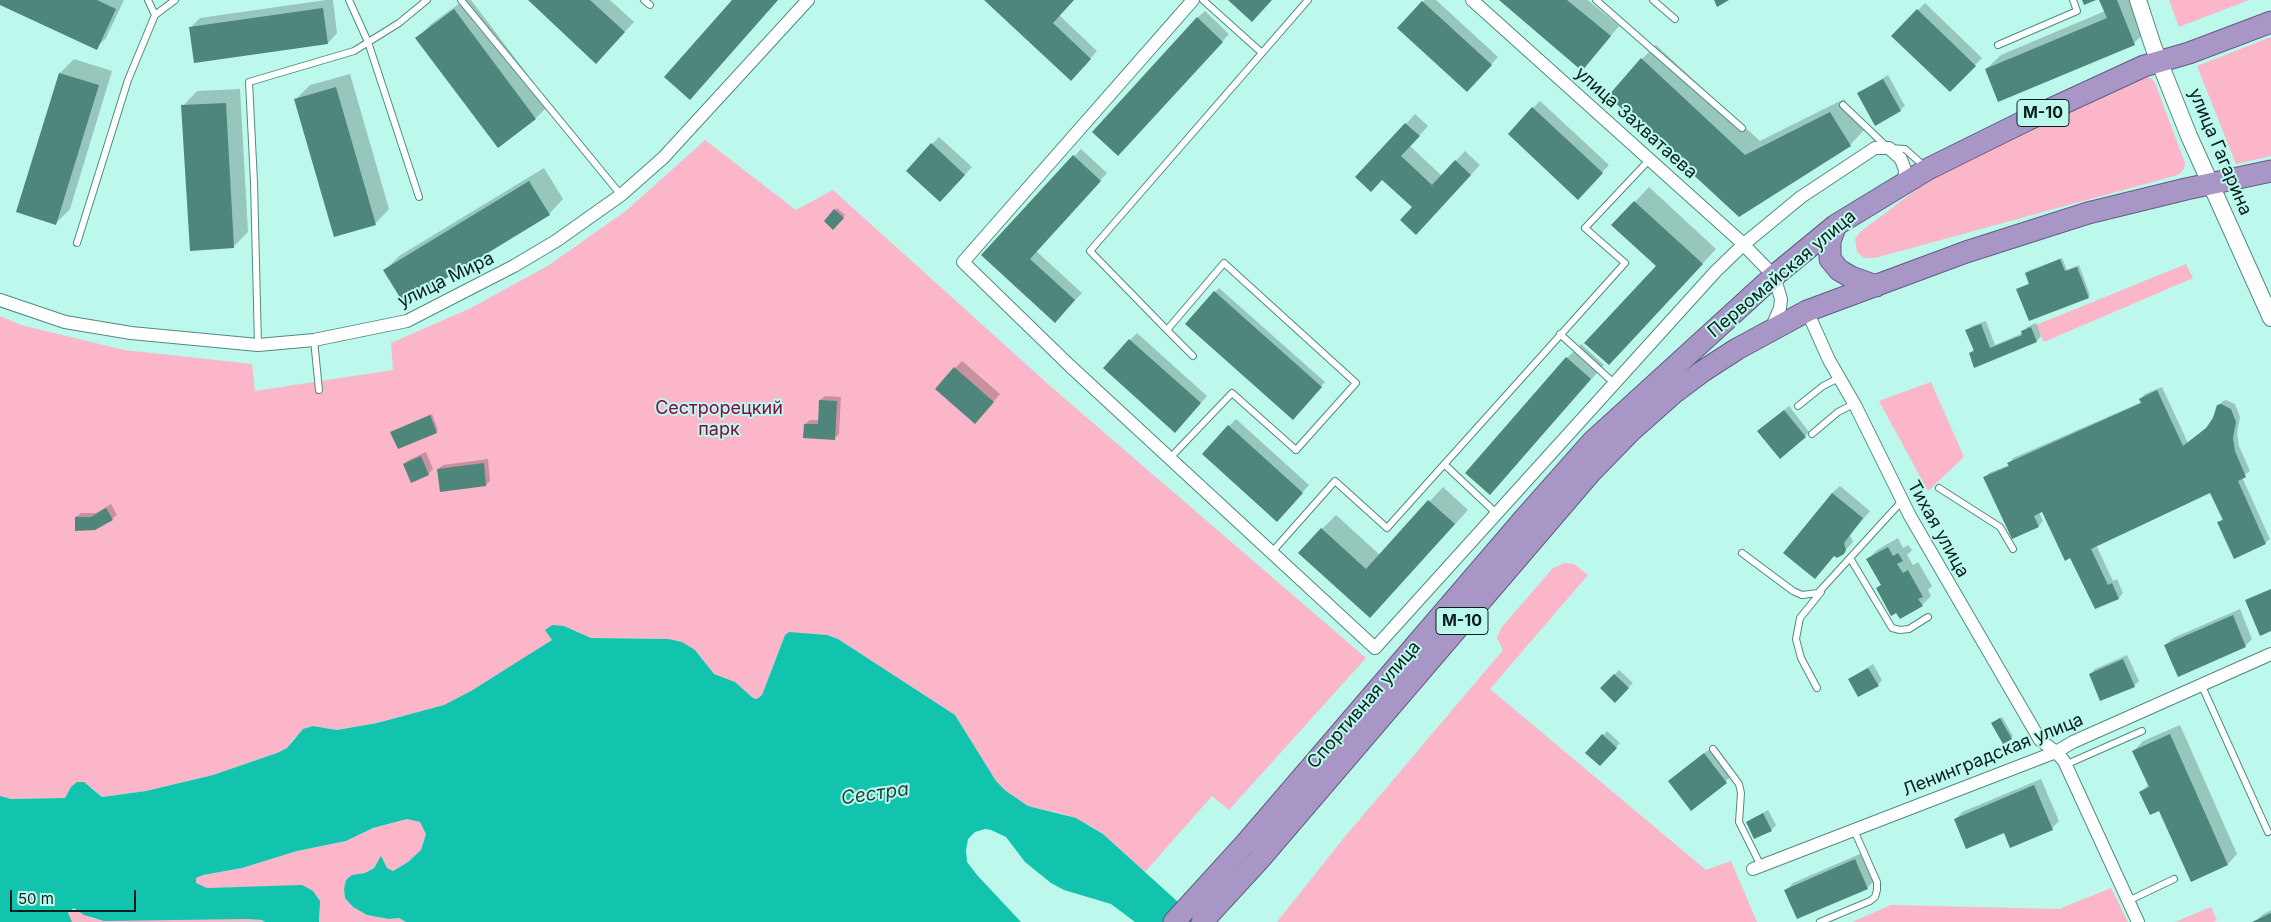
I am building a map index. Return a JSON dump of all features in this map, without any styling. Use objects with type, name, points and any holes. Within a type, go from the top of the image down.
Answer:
[{"type":"highway","name":"Первомайская улица","points":[[1666,386],[1774,276],[1836,225],[1904,183],[1928,169],[2027,120],[2144,66],[2271,22]]},
{"type":"highway","name":"Первомайская улица","points":[[1666,386],[1806,311],[1876,286],[2031,231],[2088,214],[2271,171]]},
{"type":"highway","points":[[1836,225],[1830,241],[1830,259],[1839,270],[1851,278],[1876,286]]},
{"type":"highway","name":"Спортивная улица","points":[[1174,922],[1246,843],[1592,442],[1666,386]]},
{"type":"highway","name":"Спортивная улица","points":[[1202,922],[1259,860],[1591,472],[1631,431],[1666,386]]},
{"type":"street","name":"улица Мира","points":[[0,300],[74,324],[130,333],[258,344],[314,340],[407,321],[514,266],[556,241],[622,195],[663,158],[808,0]]},
{"type":"street","points":[[1193,0],[963,262],[1070,366],[1375,648],[1716,271],[1744,244],[1801,197],[1875,148],[1889,148],[1902,158],[1906,170],[1904,183]]},
{"type":"street","name":"улица Захватаева","points":[[1472,0],[1744,244],[1774,276]]},
{"type":"street","name":"улица Гагарина","points":[[2138,0],[2160,62],[2210,184],[2271,318]]},
{"type":"street","points":[[1771,329],[1780,308],[1781,299],[1774,276]]},
{"type":"street","name":"Тихая улица","points":[[1806,311],[1902,501],[2040,740],[2056,752],[2065,764],[2138,922]]},
{"type":"street","name":"Ленинградская улица","points":[[1757,868],[2056,752],[2074,742],[2271,654]]},
{"type":"lane","points":[[148,0],[155,14]]},
{"type":"lane","points":[[77,243],[128,80],[155,14],[175,0]]},
{"type":"lane","points":[[350,0],[368,42],[419,197]]},
{"type":"lane","points":[[258,344],[254,182],[249,82],[354,51],[398,23],[426,0]]},
{"type":"lane","points":[[461,0],[622,195]]},
{"type":"lane","points":[[644,0],[650,6]]},
{"type":"lane","points":[[1203,0],[1262,53]]},
{"type":"lane","points":[[1193,356],[1090,251],[1308,0]]},
{"type":"lane","points":[[1596,0],[1742,128]]},
{"type":"lane","points":[[1654,0],[1675,20]]},
{"type":"lane","points":[[1998,45],[2077,11],[2073,0]]},
{"type":"lane","points":[[1842,106],[1889,148],[1905,149],[1928,169]]},
{"type":"lane","points":[[1272,552],[1335,481],[1387,528],[1625,263],[1585,228],[1650,159]]},
{"type":"lane","points":[[1167,330],[1224,263],[1356,383],[1296,450],[1232,393],[1170,458]]},
{"type":"lane","points":[[1560,334],[1615,384]]},
{"type":"lane","points":[[314,340],[319,390]]},
{"type":"lane","points":[[1798,406],[1823,386],[1839,378]]},
{"type":"lane","points":[[1812,434],[1838,412],[1854,404]]},
{"type":"lane","points":[[1444,464],[1496,513]]},
{"type":"lane","points":[[1939,488],[2000,527],[2013,549]]},
{"type":"lane","points":[[1817,688],[1801,658],[1796,638],[1800,618],[1807,607],[1893,508],[1902,501]]},
{"type":"lane","points":[[1742,552],[1793,592],[1802,595],[1818,592],[1826,586]]},
{"type":"lane","points":[[1850,558],[1892,628],[1900,630],[1909,628],[1928,617]]},
{"type":"lane","points":[[2202,684],[2268,832]]},
{"type":"lane","points":[[2065,764],[2142,731]]},
{"type":"lane","points":[[1713,749],[1739,784],[1741,793],[1738,813],[1739,822],[1757,868]]},
{"type":"lane","points":[[1820,922],[1870,901],[1875,897],[1877,882],[1854,830]]},
{"type":"lane","points":[[2128,901],[2174,879]]},
{"type":"green space","points":[[2169,0],[2249,0],[2179,27]]},
{"type":"green space","points":[[2271,37],[2271,156],[2236,164],[2197,66]]},
{"type":"green space","points":[[2145,76],[2151,78],[2155,83],[2185,163],[2184,169],[2178,175],[1875,258],[1864,258],[1857,252],[1855,239],[1860,232],[1929,180],[2043,119]]},
{"type":"green space","name":"Сестрорецкий парк","points":[[705,140],[796,210],[833,190],[1049,385],[1366,658],[1229,810],[1212,796],[1145,872],[1103,834],[1089,825],[1063,814],[1028,806],[1006,791],[996,781],[955,715],[838,639],[785,635],[762,695],[758,699],[753,698],[735,682],[714,674],[695,650],[668,639],[591,638],[564,626],[553,640],[471,691],[444,705],[377,723],[337,730],[313,726],[294,738],[287,748],[277,753],[213,775],[146,791],[102,797],[91,787],[71,787],[65,798],[11,799],[0,796],[0,316],[21,325],[124,350],[252,364],[255,391],[393,370],[391,343],[471,308],[549,265],[627,210]]},
{"type":"green space","points":[[2186,264],[2193,278],[2044,342],[2036,325]]},
{"type":"green space","points":[[1931,382],[1964,457],[1928,491],[1879,401]]},
{"type":"green space","points":[[1564,563],[1574,564],[1588,575],[1490,689],[1706,870],[1731,861],[1757,922],[1277,922],[1343,839],[1503,650],[1497,638],[1502,627],[1553,568]]},
{"type":"green space","points":[[407,819],[421,822],[426,834],[421,850],[408,862],[393,871],[387,868],[381,857],[374,867],[365,873],[353,875],[347,880],[344,889],[345,898],[353,907],[367,915],[389,919],[399,918],[406,922],[319,922],[320,913],[253,887],[207,888],[200,887],[196,883],[196,878],[203,875],[242,868],[297,851],[346,841],[373,828]]},
{"type":"green space","points":[[2111,888],[2128,922],[1852,922],[1891,905],[2059,909]]},
{"type":"green space","points":[[2211,907],[2217,920],[2214,922],[2175,922]]},
{"type":"green space","points":[[74,908],[94,919],[247,919],[265,922],[72,922],[68,914]]},
{"type":"water","name":"Сестра","points":[[552,625],[564,626],[591,638],[668,639],[682,642],[695,650],[714,674],[735,682],[753,698],[757,699],[762,695],[785,635],[789,632],[827,635],[838,639],[955,715],[996,781],[1006,791],[1028,806],[1076,818],[1103,834],[1200,922],[1135,922],[1111,904],[1064,890],[1051,883],[1025,862],[1006,837],[985,829],[975,832],[968,839],[966,850],[967,862],[1021,922],[406,922],[399,918],[389,919],[367,915],[353,907],[345,898],[346,880],[352,875],[365,873],[374,868],[381,856],[387,868],[393,871],[408,862],[421,850],[426,834],[420,822],[407,819],[373,828],[346,841],[297,851],[242,868],[196,878],[196,883],[207,888],[302,885],[313,891],[320,901],[319,922],[265,922],[247,919],[104,921],[84,915],[74,908],[68,913],[72,922],[0,922],[0,796],[11,799],[65,798],[71,787],[77,782],[84,782],[102,797],[146,791],[213,775],[277,753],[287,748],[303,729],[313,726],[337,730],[377,723],[444,705],[471,691],[552,640],[545,630]]},
{"type":"building","points":[[0,0],[97,0],[116,9],[97,50],[0,5]]},
{"type":"building","points":[[528,0],[590,0],[625,32],[596,64]]},
{"type":"building","points":[[732,0],[778,0],[690,100],[664,77]]},
{"type":"building","points":[[984,0],[1074,0],[1053,23],[1091,59],[1071,81]]},
{"type":"building","points":[[1228,0],[1272,0],[1252,22]]},
{"type":"building","points":[[1499,0],[1567,0],[1611,36],[1582,71]]},
{"type":"building","points":[[1714,0],[1729,0],[1717,7]]},
{"type":"building","points":[[2082,0],[2096,0],[2084,5]]},
{"type":"building","points":[[2099,0],[2117,0],[2135,45],[1998,102],[1985,69],[2107,18]]},
{"type":"building","points":[[1422,1],[1492,65],[1467,92],[1397,28]]},
{"type":"building","points":[[323,8],[328,44],[194,63],[189,27]]},
{"type":"building","points":[[454,9],[536,119],[498,148],[415,38]]},
{"type":"building","points":[[1917,9],[1976,66],[1950,92],[1891,36]]},
{"type":"building","points":[[1197,17],[1223,42],[1118,156],[1092,132]]},
{"type":"building","points":[[1641,58],[1745,155],[1830,112],[1851,146],[1739,217],[1608,96]]},
{"type":"building","points":[[59,73],[99,85],[56,225],[16,212]]},
{"type":"building","points":[[1883,79],[1901,111],[1875,126],[1857,93]]},
{"type":"building","points":[[336,87],[376,225],[334,237],[294,99]]},
{"type":"building","points":[[226,103],[234,248],[190,251],[181,105]]},
{"type":"building","points":[[1532,107],[1603,173],[1578,200],[1508,134]]},
{"type":"building","points":[[1405,123],[1420,136],[1401,156],[1432,185],[1455,160],[1471,175],[1416,235],[1400,220],[1412,207],[1382,180],[1371,192],[1355,177]]},
{"type":"building","points":[[931,143],[965,175],[940,202],[906,171]]},
{"type":"building","points":[[1073,155],[1101,181],[1030,259],[1075,300],[1055,323],[981,255]]},
{"type":"building","points":[[529,181],[550,215],[404,304],[383,270]]},
{"type":"building","points":[[1634,201],[1703,264],[1609,365],[1584,343],[1656,266],[1611,225]]},
{"type":"building","points":[[834,209],[844,218],[833,230],[824,221]]},
{"type":"building","points":[[2060,259],[2065,271],[2077,267],[2089,298],[2029,321],[2016,289],[2029,284],[2025,273]]},
{"type":"building","points":[[1214,291],[1322,387],[1293,420],[1185,324]]},
{"type":"building","points":[[1981,324],[1990,348],[2022,335],[2021,331],[2031,327],[2037,342],[1974,368],[1969,353],[1974,351],[1965,330]]},
{"type":"building","points":[[1129,339],[1201,403],[1175,433],[1103,368]]},
{"type":"building","points":[[1566,357],[1591,379],[1490,495],[1465,473]]},
{"type":"building","points":[[954,367],[994,402],[975,424],[935,389]]},
{"type":"building","points":[[2157,390],[2183,446],[2206,428],[2213,418],[2217,405],[2221,404],[2231,409],[2236,422],[2233,438],[2235,451],[2246,477],[2238,481],[2266,544],[2234,559],[2217,522],[2223,520],[2210,493],[2091,549],[2108,585],[2112,583],[2119,599],[2095,609],[2070,558],[2065,561],[2042,512],[2034,516],[2039,527],[2012,539],[1983,477],[2009,466],[2007,463],[2141,403],[2139,399]]},
{"type":"building","points":[[819,400],[837,401],[835,440],[803,438],[804,424],[818,424]]},
{"type":"building","points":[[1784,410],[1806,437],[1780,459],[1757,431]]},
{"type":"building","points":[[430,415],[437,433],[398,449],[390,432]]},
{"type":"building","points":[[1228,425],[1303,493],[1277,522],[1202,454]]},
{"type":"building","points":[[421,456],[429,475],[411,483],[403,464]]},
{"type":"building","points":[[484,463],[486,486],[440,492],[437,469]]},
{"type":"building","points":[[1832,493],[1863,518],[1844,543],[1846,550],[1844,554],[1837,558],[1834,556],[1815,579],[1783,553]]},
{"type":"building","points":[[1428,500],[1455,524],[1370,618],[1298,553],[1321,528],[1366,569]]},
{"type":"building","points":[[106,508],[113,520],[95,530],[75,531],[75,517],[91,517]]},
{"type":"building","points":[[1888,547],[1893,556],[1898,553],[1903,561],[1897,564],[1903,573],[1908,570],[1923,597],[1918,599],[1923,606],[1900,619],[1896,613],[1891,616],[1876,588],[1881,585],[1866,559]]},
{"type":"building","points":[[2271,589],[2271,631],[2260,636],[2245,600]]},
{"type":"building","points":[[2233,615],[2246,647],[2178,677],[2164,645]]},
{"type":"building","points":[[2123,659],[2135,687],[2100,701],[2089,674]]},
{"type":"building","points":[[1868,668],[1879,686],[1858,697],[1848,679]]},
{"type":"building","points":[[1614,674],[1629,688],[1615,703],[1600,688]]},
{"type":"building","points":[[2000,718],[2012,739],[2003,744],[1991,723]]},
{"type":"building","points":[[1602,734],[1617,748],[1600,766],[1585,753]]},
{"type":"building","points":[[2170,734],[2228,865],[2191,882],[2159,811],[2150,815],[2139,792],[2149,787],[2132,751]]},
{"type":"building","points":[[1704,753],[1727,783],[1691,811],[1668,781]]},
{"type":"building","points":[[2034,785],[2053,830],[2010,848],[2004,833],[1966,849],[1954,819]]},
{"type":"building","points":[[1763,813],[1772,831],[1754,839],[1746,822]]},
{"type":"building","points":[[1855,859],[1868,889],[1797,919],[1784,890]]},
{"type":"building","points":[[2271,913],[2271,922],[2252,922]]}]
